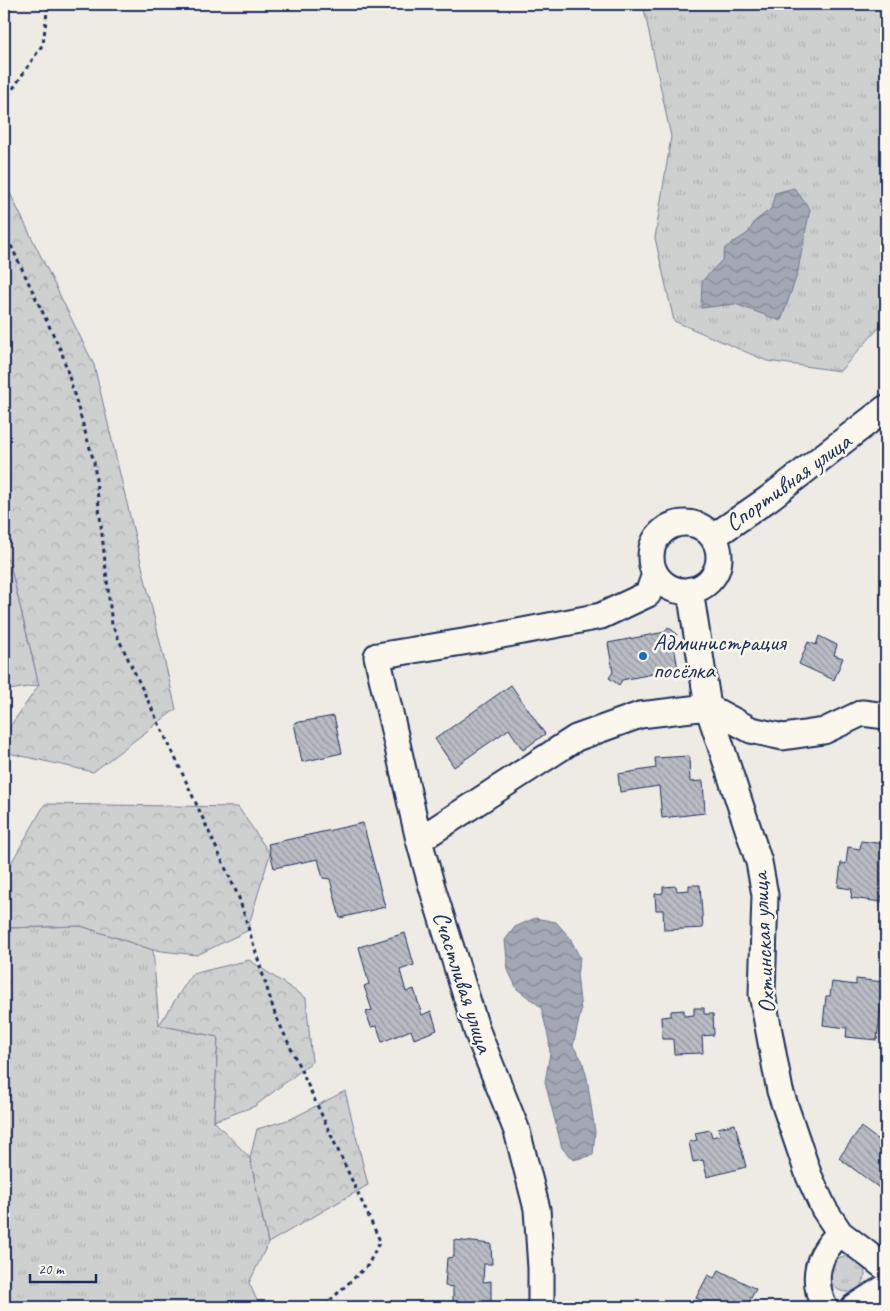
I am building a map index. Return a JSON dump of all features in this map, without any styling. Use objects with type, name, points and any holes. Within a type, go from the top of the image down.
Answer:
[{"type":"street","name":"Спортивная улица","points":[[713,537],[768,499],[886,408]]},
{"type":"street","name":"Спортивная улица","points":[[655,574],[651,558],[652,550],[654,542],[664,529],[680,522],[696,524],[713,537],[719,547],[720,564],[712,579],[699,589],[690,590]]},
{"type":"street","points":[[655,574],[667,586],[683,591],[690,590]]},
{"type":"street","name":"Счастливая улица","points":[[541,1307],[541,1268],[537,1209],[516,1131],[477,1031],[419,840],[377,656],[481,639],[600,616],[648,594],[655,574]]},
{"type":"street","name":"Охтинская улица","points":[[690,590],[708,707],[758,862],[765,895],[762,994],[780,1091],[809,1176],[824,1209],[840,1233],[886,1268]]},
{"type":"street","points":[[419,840],[576,738],[640,715],[708,707],[751,730],[783,737],[824,731],[862,713],[886,716]]},
{"type":"street","points":[[824,1307],[817,1285],[818,1266],[828,1244],[840,1233]]},
{"type":"street","points":[[854,1307],[886,1287]]},
{"type":"path","points":[[4,106],[4,102],[43,44],[48,4]]},
{"type":"path","points":[[4,231],[62,353],[94,462],[112,625],[239,898],[275,1014],[380,1241],[368,1265],[323,1307]]},
{"type":"green space","points":[[643,4],[886,4],[886,320],[840,371],[767,361],[674,321],[655,238],[671,137]]},
{"type":"green space","points":[[4,181],[94,365],[176,709],[93,772],[4,752],[4,735],[39,685],[9,560],[4,558]]},
{"type":"green space","points":[[4,558],[9,560],[39,685],[4,691]]},
{"type":"green space","points":[[45,804],[238,807],[270,854],[247,931],[197,955],[153,950],[81,926],[4,928],[4,871],[6,872]]},
{"type":"green space","points":[[81,926],[153,950],[159,1025],[218,1037],[214,1121],[250,1158],[268,1243],[249,1283],[260,1307],[4,1307],[4,928]]},
{"type":"green space","points":[[249,960],[306,998],[312,1062],[255,1106],[214,1121],[218,1037],[159,1025],[192,974]]},
{"type":"green space","points":[[345,1091],[368,1185],[268,1243],[250,1158],[257,1129],[291,1119]]},
{"type":"green space","points":[[847,1256],[859,1262],[865,1274],[859,1286],[847,1292],[835,1286],[829,1274],[835,1262]]},
{"type":"water","points":[[794,188],[810,209],[797,275],[781,321],[735,304],[701,308],[702,281],[723,259],[725,248],[748,233],[755,221],[771,209],[775,193]]},
{"type":"water","points":[[535,918],[556,922],[570,938],[580,958],[577,974],[581,1011],[573,1046],[582,1060],[587,1078],[595,1132],[593,1155],[573,1160],[562,1148],[545,1082],[550,1053],[549,1040],[541,1007],[517,989],[508,970],[505,940],[515,927]]},
{"type":"building","name":"Администрация посёлка","points":[[668,627],[677,634],[673,640],[678,669],[622,680],[619,685],[609,678],[613,672],[608,643],[665,632]]},
{"type":"building","points":[[819,636],[837,645],[834,655],[843,658],[834,680],[799,664],[808,642],[816,645]]},
{"type":"building","points":[[511,685],[545,734],[523,750],[509,729],[454,767],[435,739]]},
{"type":"building","points":[[334,716],[342,753],[302,762],[294,723]]},
{"type":"building","points":[[689,756],[690,782],[703,781],[705,813],[662,818],[659,786],[620,792],[618,774],[656,768],[655,758]]},
{"type":"building","points":[[363,823],[385,907],[340,918],[330,879],[323,878],[318,859],[274,868],[268,844]]},
{"type":"building","points":[[861,841],[886,844],[886,897],[881,896],[881,902],[851,898],[852,889],[838,887],[841,863],[846,864],[848,847],[860,849]]},
{"type":"building","points":[[689,885],[700,885],[703,928],[664,930],[663,910],[656,910],[655,894],[663,893],[663,887],[676,886],[677,891],[689,890]]},
{"type":"building","points":[[405,933],[414,965],[400,970],[406,992],[414,989],[422,1015],[431,1011],[437,1030],[414,1039],[411,1030],[382,1042],[377,1026],[371,1027],[366,1012],[372,1010],[364,986],[369,984],[359,947]]},
{"type":"building","points":[[856,979],[884,982],[877,1040],[846,1037],[847,1028],[823,1025],[826,996],[830,996],[832,982],[856,985]]},
{"type":"building","points":[[694,1008],[704,1008],[704,1014],[713,1014],[714,1035],[702,1036],[703,1053],[674,1054],[673,1039],[662,1039],[661,1017],[671,1016],[671,1011],[684,1010],[684,1016],[694,1015]]},
{"type":"building","points":[[735,1124],[746,1167],[707,1177],[703,1160],[693,1162],[689,1142],[697,1140],[695,1133],[710,1130],[712,1137],[720,1135],[718,1128]]},
{"type":"building","points":[[861,1127],[886,1146],[886,1193],[839,1158]]},
{"type":"building","points":[[454,1240],[491,1244],[492,1264],[484,1264],[483,1282],[491,1281],[491,1303],[482,1302],[481,1307],[453,1307],[453,1287],[445,1286],[447,1258],[454,1257]]},
{"type":"building","points":[[719,1270],[756,1289],[746,1307],[701,1307],[704,1302],[696,1298],[708,1275],[714,1278]]},
{"type":"place","name":"Администрация посёлка","points":[[643,656]]}]
